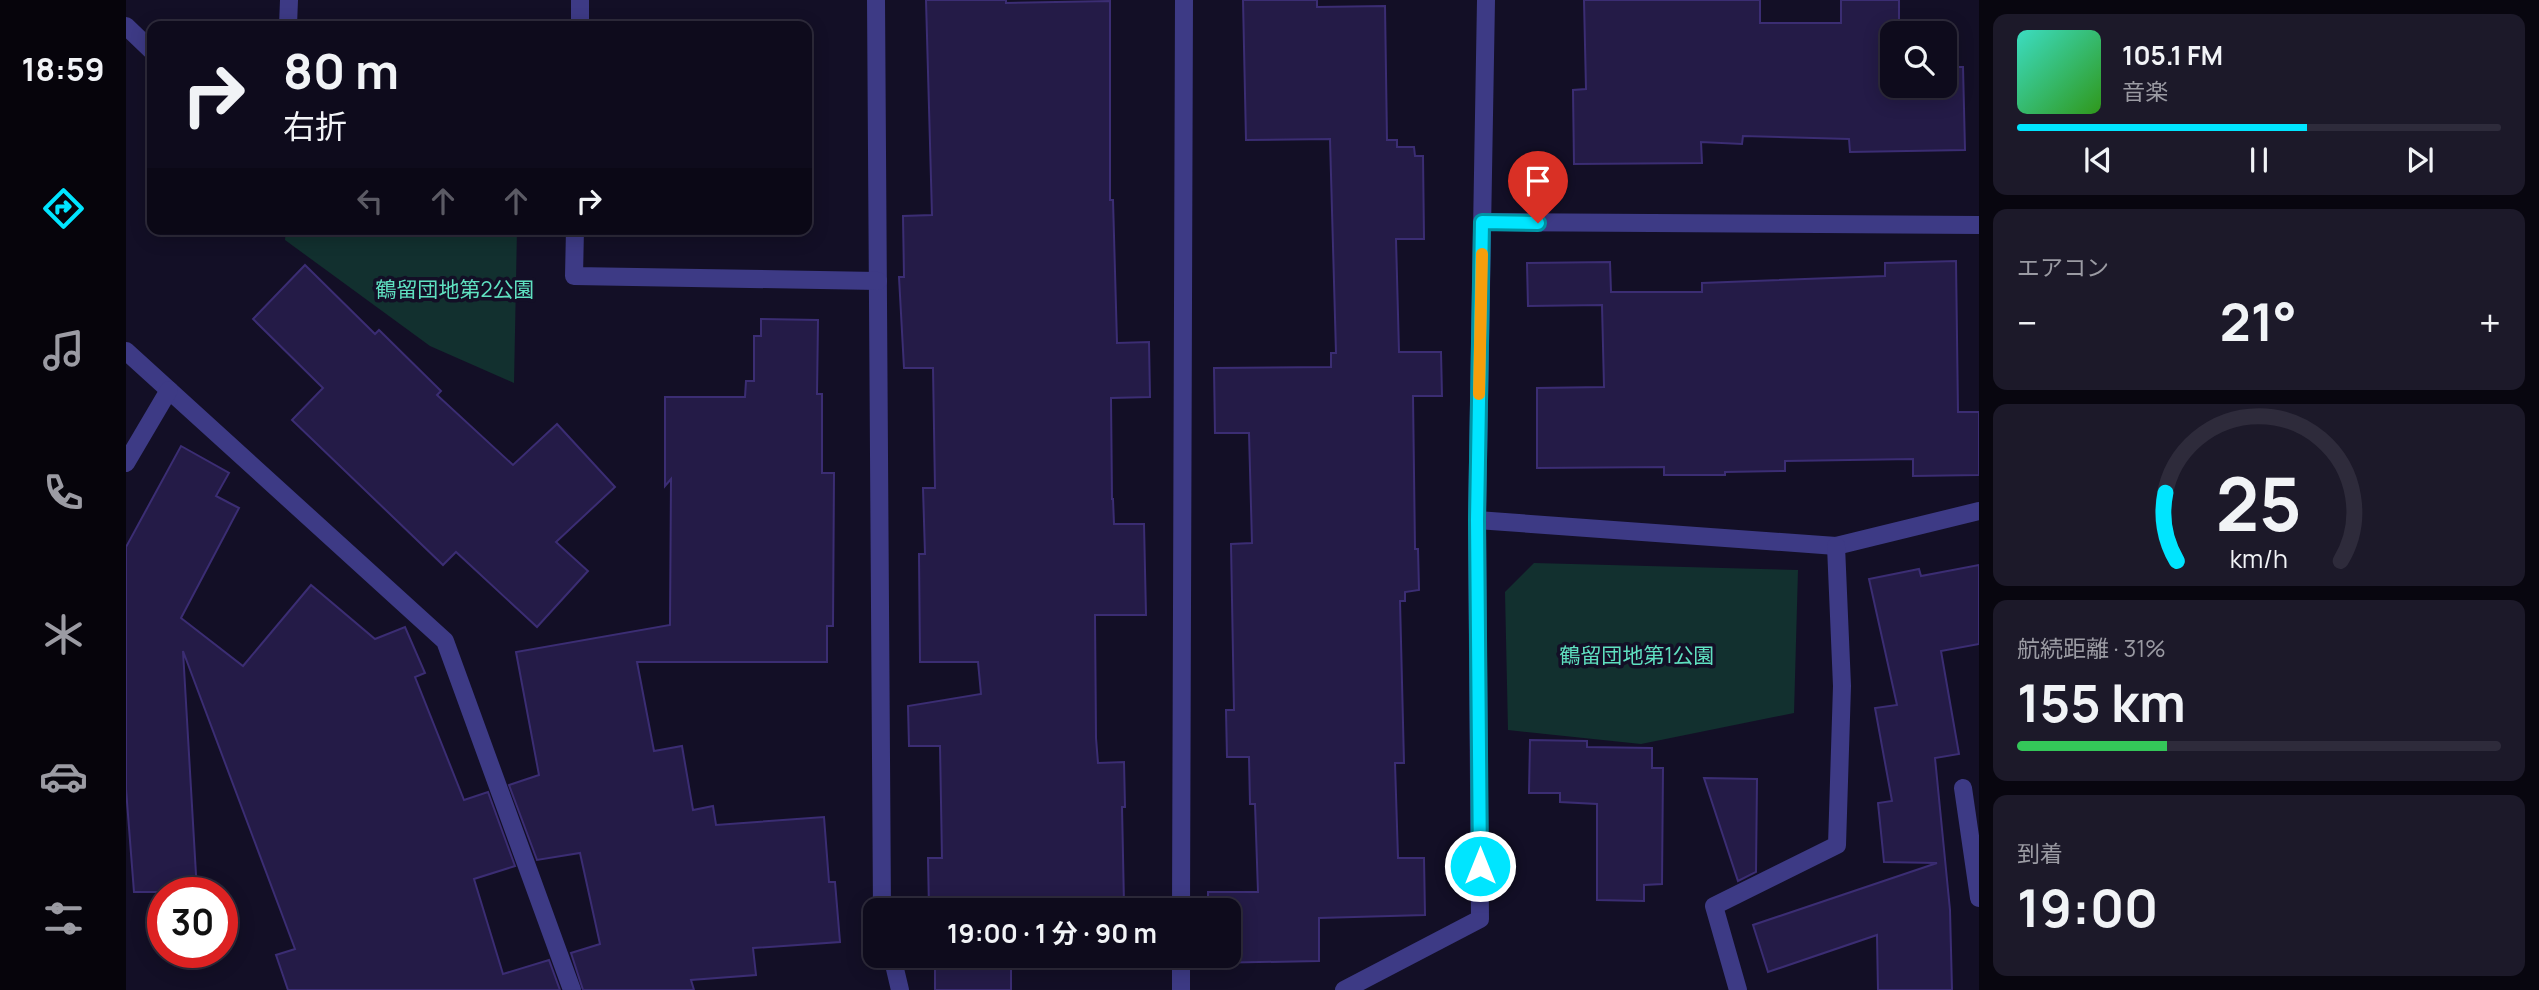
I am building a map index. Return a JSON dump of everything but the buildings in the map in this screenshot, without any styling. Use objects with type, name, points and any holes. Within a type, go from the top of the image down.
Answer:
[{"type":"street","points":[[288,21],[289,0]]},
{"type":"street","points":[[580,0],[580,21]]},
{"type":"street","points":[[876,0],[882,898]]},
{"type":"street","points":[[1181,898],[1184,0]]},
{"type":"street","points":[[1344,990],[1480,919],[1477,520],[1486,0]]},
{"type":"street","points":[[126,26],[147,46]]},
{"type":"street","points":[[1482,222],[1979,225]]},
{"type":"street","points":[[575,235],[574,276],[878,281]]},
{"type":"street","points":[[126,351],[445,641],[572,990]]},
{"type":"street","points":[[126,463],[169,390]]},
{"type":"street","points":[[1477,520],[1836,546],[1979,511]]},
{"type":"street","points":[[1738,990],[1714,906],[1837,845],[1842,687],[1836,546]]},
{"type":"street","points":[[1963,789],[1979,898]]},
{"type":"street","points":[[895,968],[900,990]]},
{"type":"street","points":[[1181,968],[1181,990]]},
{"type":"green space","name":"鶴留団地第2公園","points":[[285,235],[517,235],[514,383],[430,346],[285,240]]},
{"type":"green space","name":"鶴留団地第1公園","points":[[1534,563],[1798,570],[1794,713],[1641,744],[1508,730],[1505,592]]},
{"type":"slow traffic","points":[[1479,394],[1482,254]]},
{"type":"route","points":[[1480,866],[1477,520],[1482,222],[1538,223]]}]
